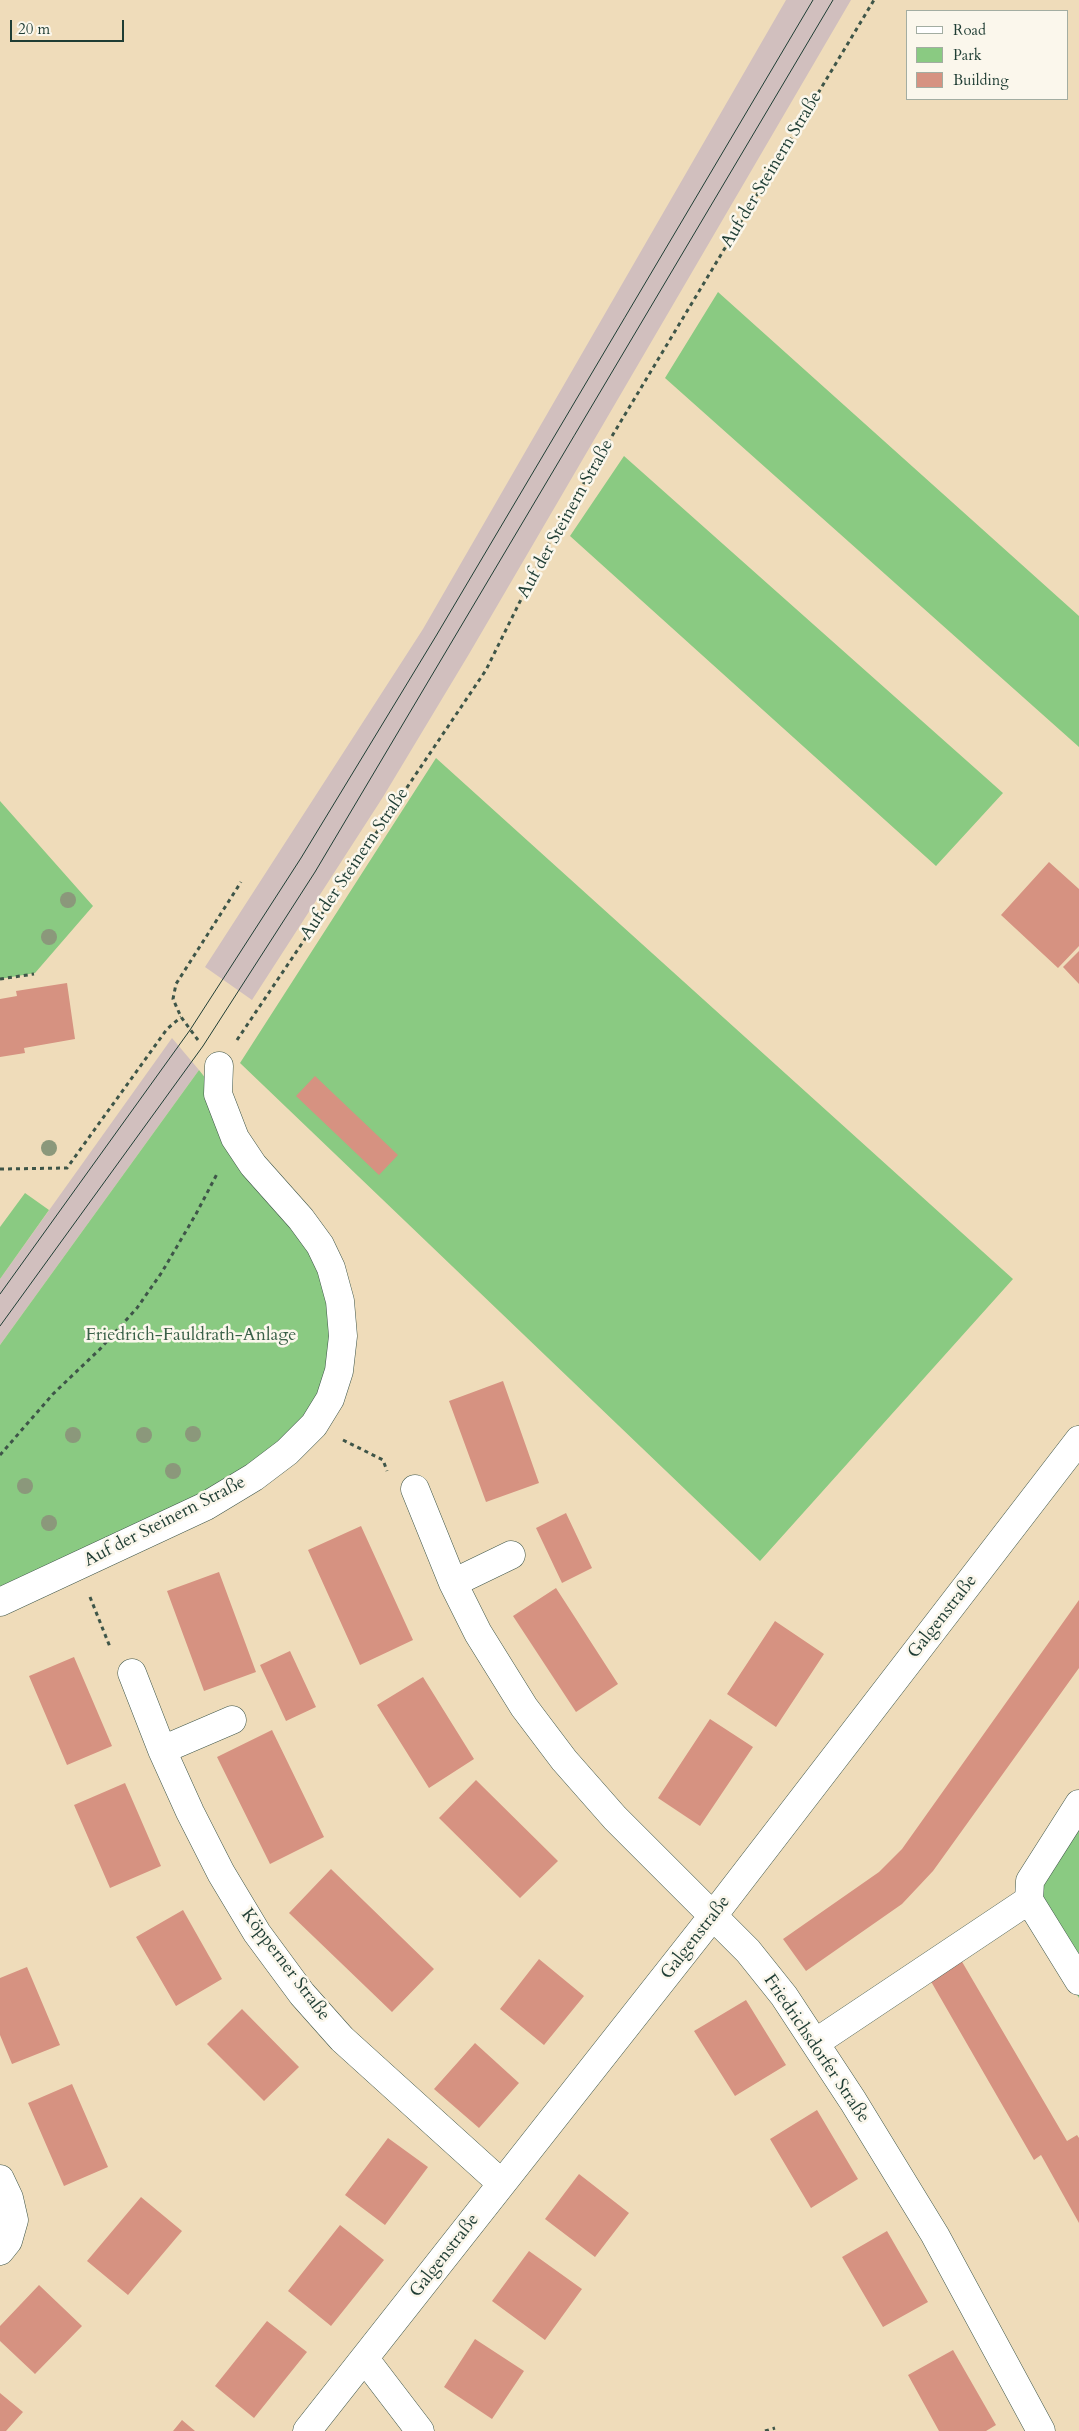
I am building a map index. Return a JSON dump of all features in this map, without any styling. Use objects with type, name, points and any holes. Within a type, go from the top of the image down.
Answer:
[{"type":"street","name":"Auf der Steinern Straße","points":[[0,1602],[206,1506],[254,1477],[288,1452],[314,1425],[330,1399],[339,1371],[343,1336],[340,1301],[331,1268],[320,1245],[301,1219],[253,1165],[235,1138],[218,1094],[219,1066]]},
{"type":"street","name":"Galgenstraße","points":[[307,2431],[712,1917],[1079,1440]]},
{"type":"street","name":"Friedrichsdorfer Straße","points":[[415,1488],[453,1583],[478,1633],[524,1707],[564,1760],[615,1818],[748,1951],[784,1996],[935,2235],[1042,2431]]},
{"type":"street","points":[[453,1583],[511,1555]]},
{"type":"street","name":"Köpperner Straße","points":[[132,1673],[162,1750],[190,1812],[221,1872],[257,1933],[302,1994],[342,2039],[501,2183]]},
{"type":"street","points":[[162,1750],[232,1720]]},
{"type":"street","points":[[1079,1804],[1030,1880],[1029,1900],[1079,1981]]},
{"type":"street","points":[[815,2043],[1029,1900]]},
{"type":"street","points":[[0,2179],[9,2198],[14,2220],[8,2241],[0,2251]]},
{"type":"street","points":[[365,2359],[420,2431]]},
{"type":"path","name":"Auf der Steinern Straße","points":[[219,1066],[486,670],[555,531],[874,0]]},
{"type":"path","points":[[219,1066],[181,1017],[173,999],[176,984],[241,882]]},
{"type":"path","points":[[0,979],[34,974]]},
{"type":"path","points":[[0,1169],[67,1168],[167,1029],[181,1017]]},
{"type":"path","points":[[0,1455],[53,1394],[100,1349],[136,1308],[162,1272],[196,1214],[235,1138]]},
{"type":"path","points":[[314,1425],[382,1460],[393,1486],[415,1488]]},
{"type":"path","points":[[78,1566],[115,1659],[132,1673]]},
{"type":"path","points":[[765,2431],[775,2428]]},
{"type":"shaded area","points":[[786,0],[851,0],[469,654],[383,797],[252,1000],[205,967],[423,629]]},
{"type":"shaded area","points":[[172,1038],[199,1070],[0,1345],[0,1279]]},
{"type":"green space","points":[[718,292],[1079,616],[1079,747],[665,378]]},
{"type":"green space","points":[[624,456],[1003,793],[936,866],[570,536]]},
{"type":"green space","points":[[436,758],[1013,1279],[760,1561],[240,1063]]},
{"type":"green space","points":[[0,801],[93,906],[35,973],[0,979]]},
{"type":"green space","name":"Friedrich-Fauldrath-Anlage","points":[[199,1070],[218,1094],[320,1245],[339,1371],[287,1452],[0,1602],[0,1345]]},
{"type":"green space","points":[[25,1193],[49,1210],[0,1279],[0,1227]]},
{"type":"green space","points":[[1079,1799],[1079,1998],[1017,1900]]},
{"type":"building","points":[[1049,862],[1079,889],[1079,946],[1058,968],[1001,915]]},
{"type":"building","points":[[1079,951],[1079,984],[1063,967]]},
{"type":"building","points":[[67,983],[75,1039],[24,1048],[25,1053],[0,1057],[0,999],[17,996],[16,991]]},
{"type":"building","points":[[315,1076],[398,1155],[379,1175],[296,1096]]},
{"type":"building","points":[[503,1381],[539,1483],[486,1502],[449,1401]]},
{"type":"building","points":[[566,1513],[592,1568],[562,1583],[536,1528]]},
{"type":"building","points":[[361,1526],[413,1640],[360,1665],[308,1550]]},
{"type":"building","points":[[219,1572],[256,1672],[204,1691],[167,1591]]},
{"type":"building","points":[[556,1588],[618,1684],[576,1712],[513,1616]]},
{"type":"building","points":[[1079,1600],[1079,1668],[933,1871],[902,1904],[806,1971],[783,1939],[879,1872],[902,1849]]},
{"type":"building","points":[[775,1621],[824,1654],[776,1727],[727,1694]]},
{"type":"building","points":[[290,1651],[316,1707],[286,1721],[260,1665]]},
{"type":"building","points":[[74,1657],[112,1746],[67,1765],[29,1676]]},
{"type":"building","points":[[423,1677],[474,1759],[429,1788],[377,1705]]},
{"type":"building","points":[[710,1719],[753,1747],[700,1826],[658,1798]]},
{"type":"building","points":[[272,1730],[324,1837],[270,1864],[217,1757]]},
{"type":"building","points":[[476,1780],[558,1861],[520,1898],[439,1818]]},
{"type":"building","points":[[125,1783],[161,1866],[110,1888],[74,1805]]},
{"type":"building","points":[[331,1869],[434,1969],[392,2012],[289,1913]]},
{"type":"building","points":[[183,1910],[222,1979],[176,2006],[136,1937]]},
{"type":"building","points":[[539,1959],[584,1996],[544,2045],[500,2009]]},
{"type":"building","points":[[961,1960],[1067,2141],[1077,2135],[1079,2138],[1079,2223],[1041,2155],[1034,2160],[929,1978]]},
{"type":"building","points":[[27,1967],[60,2045],[12,2064],[0,2035],[0,1978]]},
{"type":"building","points":[[746,2000],[786,2065],[735,2096],[694,2031]]},
{"type":"building","points":[[242,2009],[299,2067],[264,2101],[207,2044]]},
{"type":"building","points":[[475,2043],[519,2083],[479,2128],[434,2089]]},
{"type":"building","points":[[72,2084],[108,2167],[64,2186],[28,2103]]},
{"type":"building","points":[[817,2110],[858,2179],[811,2208],[770,2139]]},
{"type":"building","points":[[388,2138],[428,2167],[385,2225],[345,2195]]},
{"type":"building","points":[[579,2174],[629,2213],[595,2257],[545,2219]]},
{"type":"building","points":[[141,2197],[182,2231],[128,2295],[87,2261]]},
{"type":"building","points":[[340,2225],[384,2260],[331,2326],[288,2291]]},
{"type":"building","points":[[887,2231],[928,2302],[883,2327],[842,2257]]},
{"type":"building","points":[[529,2251],[582,2289],[545,2340],[492,2301]]},
{"type":"building","points":[[39,2285],[82,2326],[35,2374],[0,2341],[0,2326]]},
{"type":"building","points":[[267,2321],[307,2352],[254,2418],[215,2386]]},
{"type":"building","points":[[475,2339],[524,2371],[492,2419],[444,2387]]},
{"type":"building","points":[[953,2350],[996,2425],[986,2431],[939,2431],[908,2375]]},
{"type":"building","points":[[0,2393],[23,2412],[6,2431],[0,2431]]},
{"type":"building","points":[[182,2420],[195,2431],[173,2431]]},
{"type":"tram line","points":[[0,1294],[190,1030],[301,858],[436,636],[813,0]]},
{"type":"tram line","points":[[0,1326],[203,1046],[315,872],[833,0]]}]
